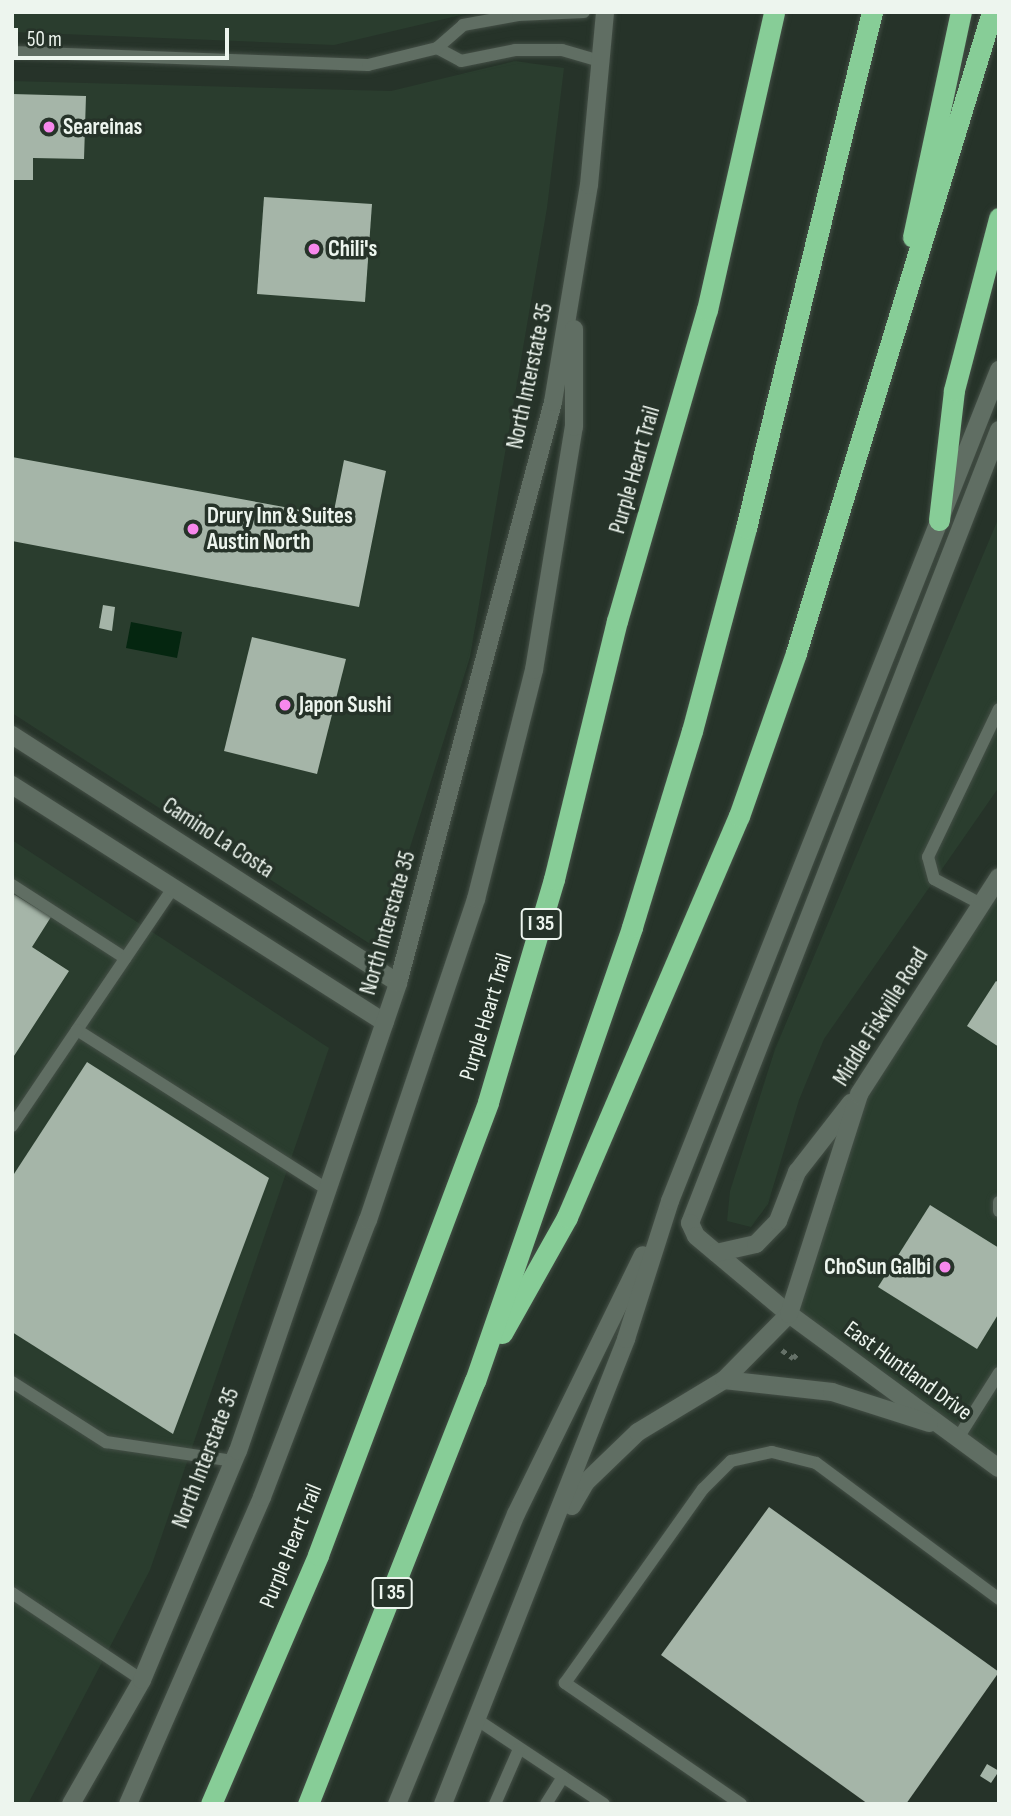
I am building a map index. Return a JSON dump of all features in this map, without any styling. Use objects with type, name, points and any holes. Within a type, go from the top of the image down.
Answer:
[{"type":"highway","name":"Purple Heart Trail","points":[[211,1804],[318,1555],[488,1102],[554,879],[617,621],[706,310],[774,12]]},
{"type":"highway","name":"I 35","points":[[308,1804],[475,1381],[632,927],[692,732],[872,12]]},
{"type":"highway","points":[[900,308],[961,12]]},
{"type":"highway","points":[[475,1381],[568,1217],[739,816],[840,513],[900,308],[992,12]]},
{"type":"highway","points":[[939,520],[954,390],[999,218]]},
{"type":"main road","name":"North Interstate 35","points":[[71,1804],[142,1680],[233,1461],[398,983],[553,402],[575,284],[603,62],[605,12]]},
{"type":"main road","points":[[128,1804],[262,1497],[368,1220],[476,899],[534,670],[572,441],[575,284]]},
{"type":"main road","points":[[443,1804],[479,1721],[626,1339],[670,1201],[999,370]]},
{"type":"main road","name":"East Huntland Drive","points":[[999,430],[692,1210],[696,1237],[789,1314],[999,1468]]},
{"type":"main road","name":"Camino La Costa","points":[[12,735],[398,983]]},
{"type":"main road","points":[[12,785],[385,1023]]},
{"type":"main road","name":"Middle Fiskville Road","points":[[789,1314],[859,1094],[999,877]]},
{"type":"main road","points":[[716,1253],[756,1244],[778,1221],[797,1172],[859,1094]]},
{"type":"main road","points":[[397,1804],[516,1514],[670,1201]]},
{"type":"main road","points":[[540,1565],[586,1482],[638,1432],[724,1380],[789,1314]]},
{"type":"main road","points":[[724,1380],[832,1392],[951,1433]]},
{"type":"lane","points":[[12,52],[368,65],[437,48],[463,25],[518,15],[584,12]]},
{"type":"lane","points":[[437,48],[461,61],[515,50],[562,50],[603,62]]},
{"type":"lane","points":[[981,904],[934,879],[928,857],[999,709]]},
{"type":"lane","points":[[12,886],[125,958]]},
{"type":"lane","points":[[12,1126],[173,888]]},
{"type":"lane","points":[[77,1030],[328,1190]]},
{"type":"lane","points":[[999,1202],[999,1211]]},
{"type":"lane","points":[[951,1433],[999,1373]]},
{"type":"lane","points":[[12,1382],[106,1442],[233,1461]]},
{"type":"lane","points":[[741,1804],[565,1683],[703,1489],[731,1461],[772,1452],[816,1463],[999,1600]]},
{"type":"lane","points":[[12,1594],[142,1680]]},
{"type":"lane","points":[[479,1721],[604,1804]]},
{"type":"lane","points":[[495,1804],[519,1749]]},
{"type":"lane","points":[[546,1804],[563,1777]]},
{"type":"path","points":[[782,1350],[793,1358],[798,1353]]},
{"type":"shaded area","points":[[12,12],[474,12],[334,45],[12,32]]},
{"type":"shaded area","points":[[515,61],[564,68],[547,208],[470,657],[378,949],[12,713],[12,81],[391,91]]},
{"type":"shaded area","points":[[999,517],[999,787],[824,1039],[799,1100],[768,1204],[751,1227],[727,1221],[730,1191],[775,1049]]},
{"type":"shaded area","points":[[131,622],[182,632],[177,658],[126,648]]},
{"type":"shaded area","points":[[12,840],[329,1048],[150,1570],[28,1804],[12,1804]]},
{"type":"shaded area","points":[[999,877],[999,1462],[789,1314],[859,1094]]},
{"type":"building","name":"Seareinas","points":[[12,94],[86,96],[84,159],[33,158],[33,180],[12,180]]},
{"type":"building","name":"Chili's","points":[[264,197],[372,204],[365,302],[257,294]]},
{"type":"building","name":"Drury Inn & Suites Austin North","points":[[12,457],[333,516],[344,460],[386,471],[359,607],[12,541]]},
{"type":"building","points":[[103,605],[115,607],[112,631],[99,628]]},
{"type":"building","name":"Japon Sushi","points":[[252,637],[346,659],[317,774],[224,751]]},
{"type":"building","points":[[12,893],[51,917],[32,947],[69,971],[12,1059]]},
{"type":"building","points":[[996,981],[999,983],[999,1047],[967,1026]]},
{"type":"building","points":[[87,1062],[269,1178],[173,1434],[12,1332],[12,1177]]},
{"type":"building","name":"ChoSun Galbi","points":[[930,1205],[999,1248],[999,1313],[977,1349],[878,1287]]},
{"type":"building","points":[[769,1507],[999,1672],[906,1804],[868,1804],[661,1655]]},
{"type":"building","points":[[987,1764],[999,1771],[991,1783],[980,1776]]},
{"type":"place","name":"Seareinas","points":[[49,127]]},
{"type":"place","name":"Chili's","points":[[314,249]]},
{"type":"place","name":"Drury Inn & Suites Austin North","points":[[193,529]]},
{"type":"place","name":"Japon Sushi","points":[[285,705]]},
{"type":"place","name":"ChoSun Galbi","points":[[945,1267]]}]
